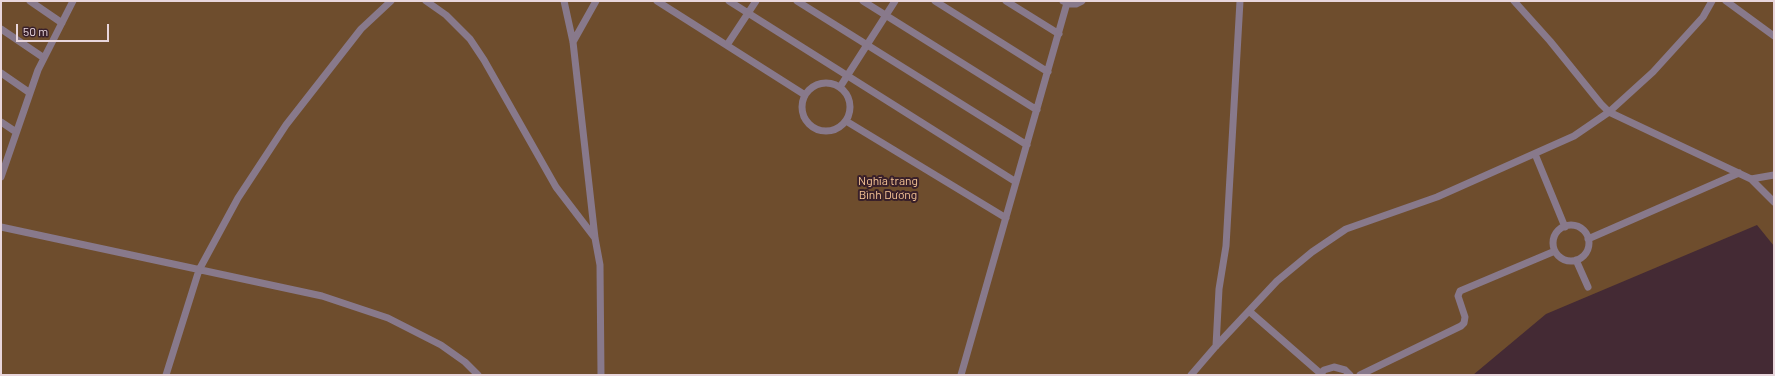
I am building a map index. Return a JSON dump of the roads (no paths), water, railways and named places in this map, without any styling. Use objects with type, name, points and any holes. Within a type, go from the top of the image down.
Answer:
[{"type":"lane","points":[[30,1],[62,23]]},
{"type":"lane","points":[[2,172],[44,58],[73,1]]},
{"type":"lane","points":[[166,375],[199,270],[238,198],[286,125],[361,29],[391,1]]},
{"type":"lane","points":[[426,1],[446,15],[470,38],[484,60],[556,188],[595,238]]},
{"type":"lane","points":[[564,1],[573,42],[595,238],[600,266],[601,375]]},
{"type":"lane","points":[[573,42],[596,1]]},
{"type":"lane","points":[[656,1],[805,95]]},
{"type":"lane","points":[[728,1],[1016,182]]},
{"type":"lane","points":[[727,45],[756,1]]},
{"type":"lane","points":[[797,1],[1027,145]]},
{"type":"lane","points":[[863,1],[1037,110]]},
{"type":"lane","points":[[840,87],[895,1]]},
{"type":"lane","points":[[935,1],[1048,72]]},
{"type":"lane","points":[[1006,1],[1059,34]]},
{"type":"lane","points":[[961,375],[1059,34],[1065,2],[1076,4],[1082,1]]},
{"type":"lane","points":[[1216,346],[1219,289],[1226,246],[1240,1]]},
{"type":"lane","points":[[1514,1],[1550,41],[1609,112],[1751,179],[1774,202]]},
{"type":"lane","points":[[1191,375],[1277,281],[1312,252],[1346,229],[1437,197],[1535,154],[1574,136],[1609,112],[1653,72],[1703,17],[1712,1]]},
{"type":"lane","points":[[1726,1],[1774,36]]},
{"type":"lane","points":[[1,29],[44,58]]},
{"type":"lane","points":[[1,73],[30,93]]},
{"type":"lane","points":[[820,83],[833,83],[840,87],[848,95],[850,102],[851,109],[846,121],[835,130],[827,131],[813,127],[808,123],[802,109],[805,95],[814,85],[820,83]]},
{"type":"lane","points":[[846,121],[1006,218]]},
{"type":"lane","points":[[1,122],[16,132]]},
{"type":"lane","points":[[1535,154],[1565,227]]},
{"type":"lane","points":[[1588,239],[1739,173]]},
{"type":"lane","points":[[1751,179],[1774,175]]},
{"type":"lane","points":[[1570,226],[1580,228],[1588,239],[1587,250],[1581,258],[1566,261],[1555,251],[1553,242],[1557,232],[1570,226]]},
{"type":"lane","points":[[1,228],[322,296],[388,318],[441,345],[465,362],[478,375]]},
{"type":"lane","points":[[1360,375],[1461,326],[1465,320],[1465,317],[1458,296],[1460,291],[1555,251]]},
{"type":"lane","points":[[1576,260],[1588,287]]},
{"type":"lane","points":[[1249,311],[1320,374],[1328,368],[1334,367],[1345,370],[1350,375]]},
{"type":"park label","name":"Nghĩa trang Bình Dương","points":[[888,188]]}]
